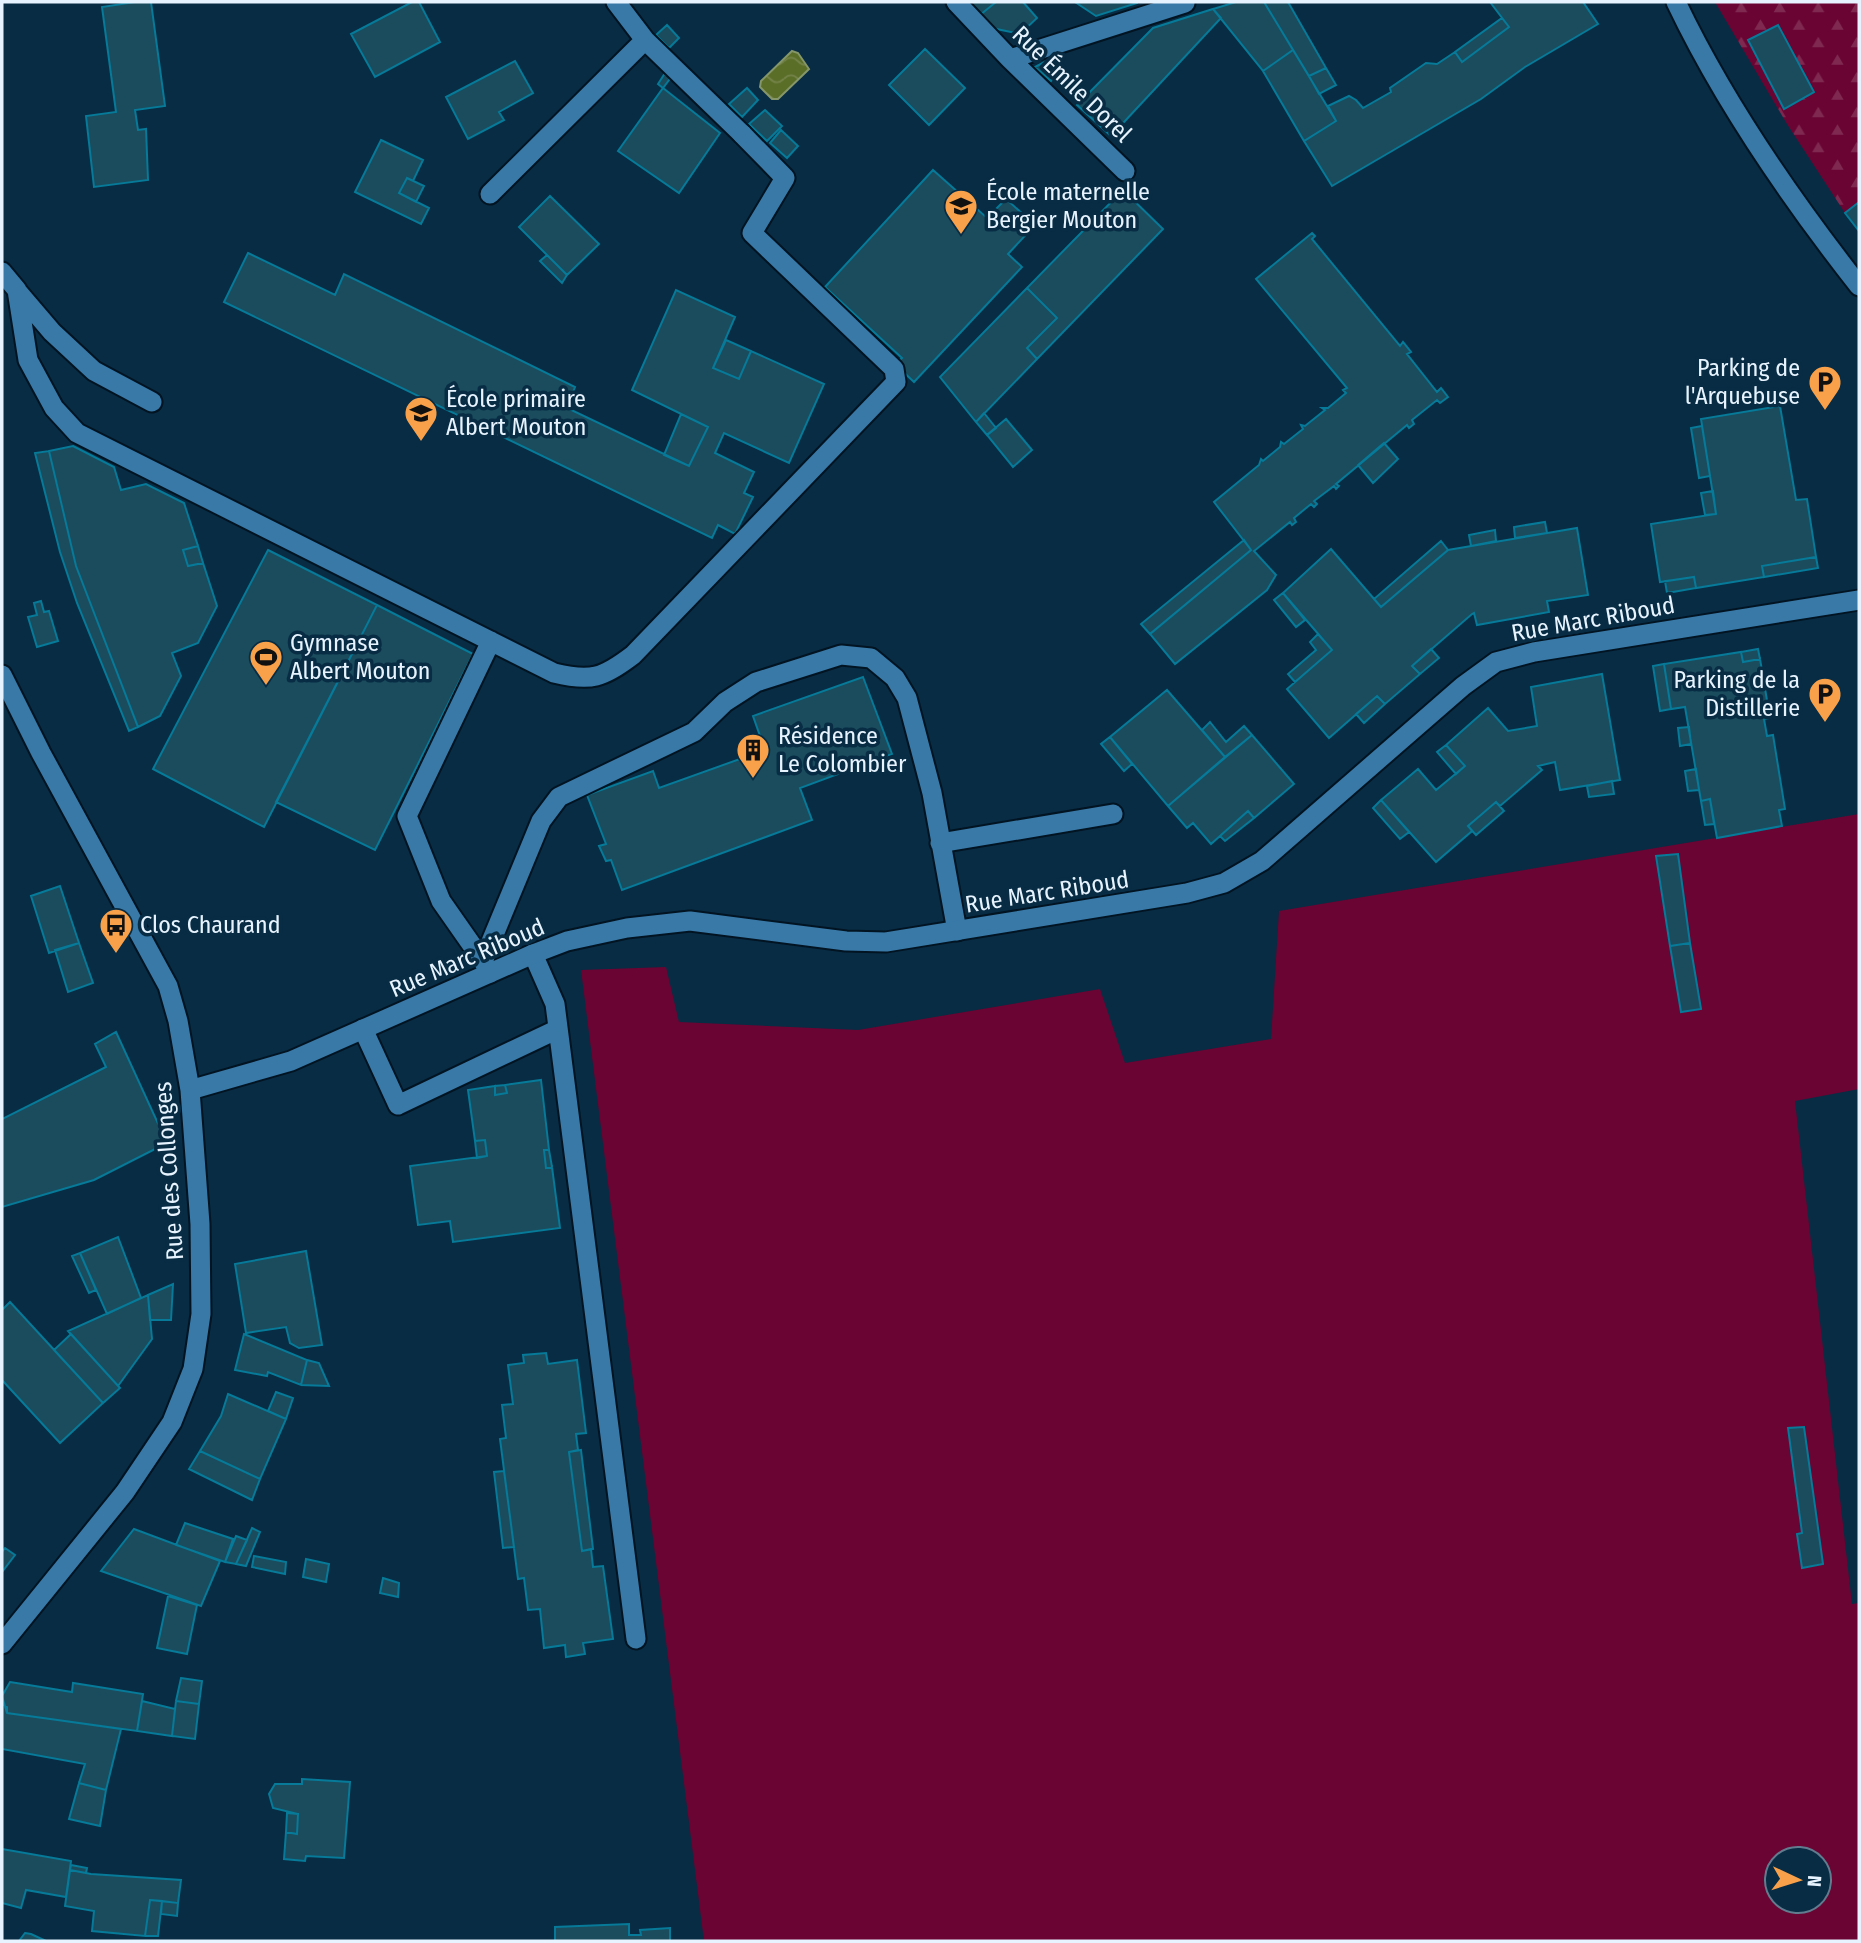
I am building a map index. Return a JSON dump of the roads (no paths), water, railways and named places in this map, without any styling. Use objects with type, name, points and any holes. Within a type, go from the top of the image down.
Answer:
[{"type":"street","points":[[17,290],[27,360],[54,408],[78,433],[554,673],[581,680],[609,673],[633,655],[674,614],[896,382],[894,369],[752,233],[785,178],[645,40],[615,2]]},
{"type":"street","name":"Rue Émile Dorel","points":[[956,2],[1010,59],[1125,171]]},
{"type":"street","points":[[1010,59],[1184,2]]},
{"type":"street","points":[[1676,2],[1691,33],[1769,163],[1859,286]]},
{"type":"street","points":[[490,194],[645,40]]},
{"type":"street","points":[[2,272],[52,332],[94,371],[152,402]]},
{"type":"street","name":"Rue Marc Riboud","points":[[190,1090],[291,1061],[363,1029],[486,967],[567,942],[627,928],[690,921],[863,943],[957,932],[1127,904],[1224,884],[1262,861],[1463,686],[1496,662],[1534,652],[1859,600]]},
{"type":"street","points":[[486,967],[441,901],[407,816],[491,641]]},
{"type":"street","points":[[486,967],[541,821],[559,797],[694,732],[725,702],[756,682],[842,655],[871,658],[895,678],[907,698],[932,793],[957,932]]},
{"type":"street","name":"Rue des Collonges","points":[[2,675],[41,753],[168,986],[178,1021],[190,1090],[201,1237],[201,1314],[193,1369],[172,1422],[125,1492],[2,1644]]},
{"type":"street","points":[[940,843],[1112,814]]},
{"type":"street","points":[[533,954],[555,1004],[636,1639]]},
{"type":"street","points":[[363,1029],[398,1105],[558,1029]]},
{"type":"water","points":[[792,51],[798,53],[809,69],[778,99],[772,99],[760,87],[761,81]]},
{"type":"place","name":"École maternelle Bergier Mouton","points":[[961,236]]},
{"type":"place","name":"Parking de l'Arquebuse","points":[[1825,412]]},
{"type":"place","name":"École primaire Albert Mouton","points":[[421,443]]},
{"type":"place","name":"Gymnase Albert Mouton","points":[[266,687]]},
{"type":"place","name":"Parking de la Distillerie","points":[[1825,724]]},
{"type":"place","name":"Résidence Le Colombier","points":[[753,780]]},
{"type":"place","name":"Clos Chaurand","points":[[116,955]]}]
